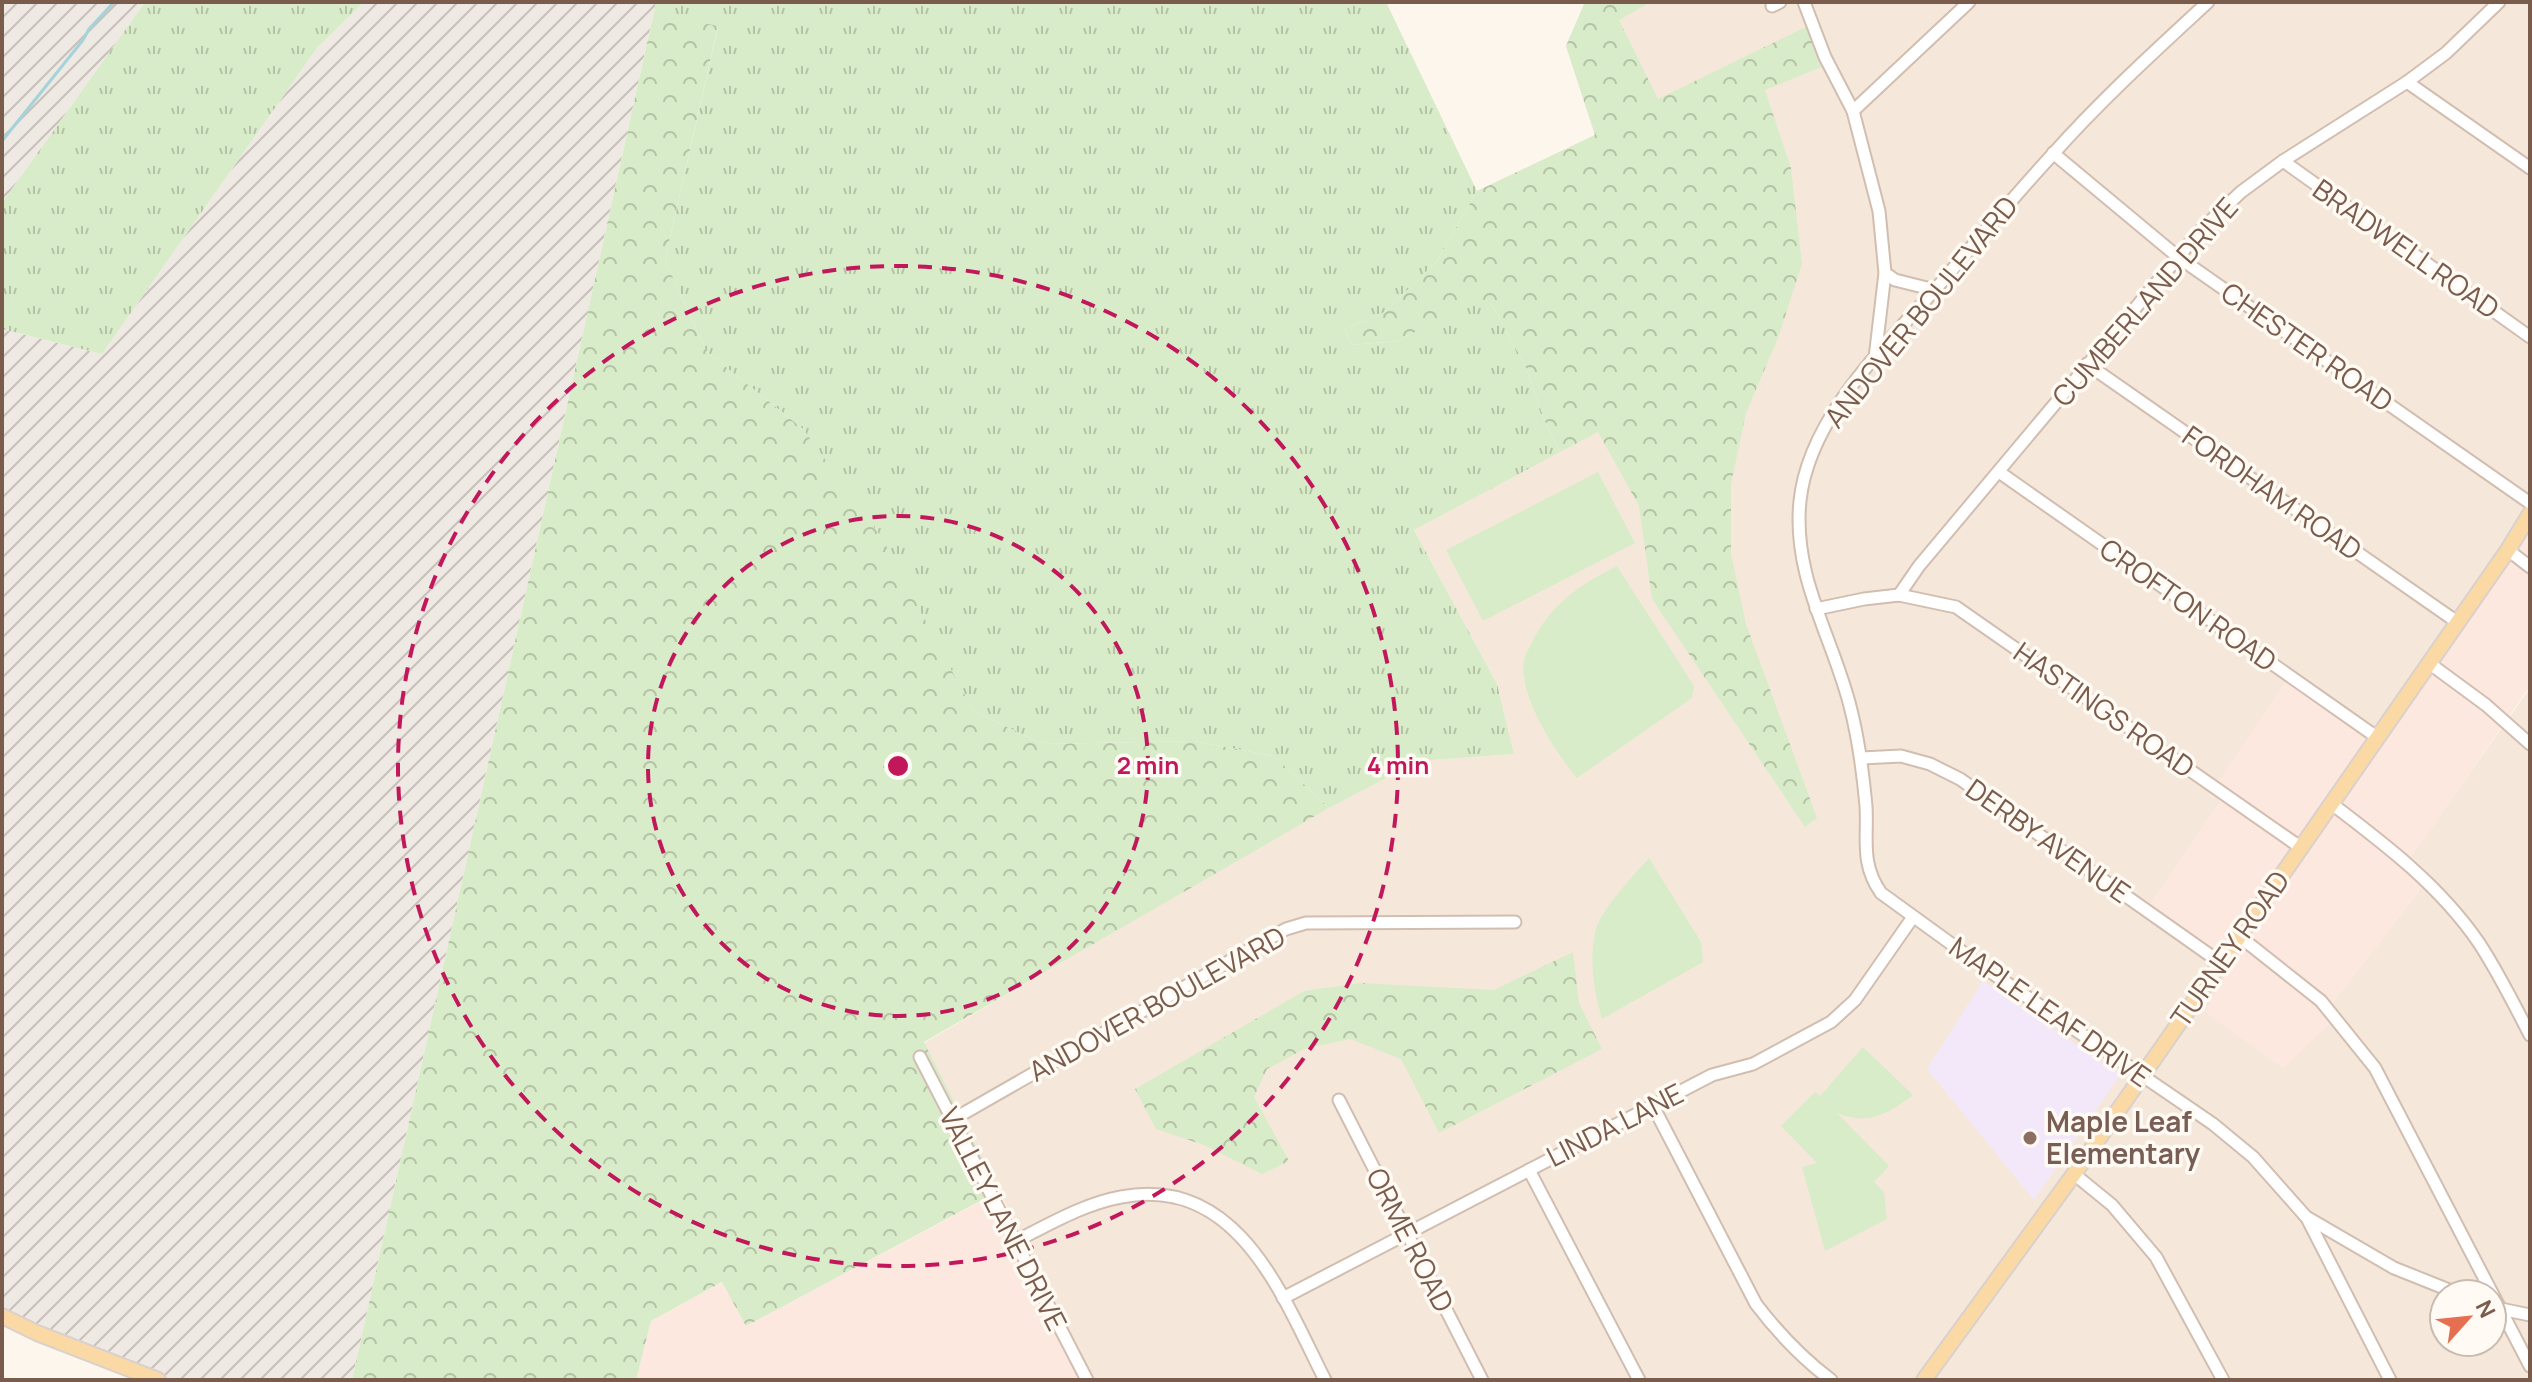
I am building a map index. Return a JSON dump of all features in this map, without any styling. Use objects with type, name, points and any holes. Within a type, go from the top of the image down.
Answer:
[{"type":"main road","name":"TURNEY ROAD","points":[[1924,1380],[2074,1174],[2530,514]]},
{"type":"main road","points":[[2,1316],[37,1333],[158,1380]]},
{"type":"street","points":[[1804,2],[1825,57],[1853,111],[1879,211],[1885,273],[1874,360]]},
{"type":"street","points":[[1853,111],[1969,2]]},
{"type":"street","name":"ANDOVER BOULEVARD","points":[[1871,878],[1865,851],[1862,758],[1850,706],[1816,609],[1799,546],[1800,500],[1810,455],[1837,405],[2053,153],[2113,90],[2208,2]]},
{"type":"street","name":"CUMBERLAND DRIVE","points":[[1899,595],[1919,566],[2200,231],[2241,192],[2283,161],[2407,82],[2446,53],[2499,2]]},
{"type":"street","points":[[2407,82],[2530,168]]},
{"type":"street","name":"CHESTER ROAD","points":[[2053,153],[2178,257],[2530,503]]},
{"type":"street","name":"BRADWELL ROAD","points":[[2283,161],[2530,337]]},
{"type":"street","points":[[1885,273],[1895,280],[1935,290]]},
{"type":"street","name":"FORDHAM ROAD","points":[[2087,364],[2457,622]]},
{"type":"street","name":"CROFTON ROAD","points":[[1999,472],[2378,738]]},
{"type":"street","points":[[2508,550],[2530,567]]},
{"type":"street","points":[[1816,609],[1899,595]]},
{"type":"street","name":"HASTINGS ROAD","points":[[1899,595],[1956,607],[2300,847]]},
{"type":"street","points":[[2429,663],[2486,705],[2530,744]]},
{"type":"street","name":"DERBY AVENUE","points":[[1862,758],[1901,756],[1930,764],[1960,779],[2221,963]]},
{"type":"street","points":[[2332,804],[2414,869],[2451,908],[2498,974],[2530,1035]]},
{"type":"street","name":"MAPLE LEAF DRIVE","points":[[1871,878],[1881,893],[1913,917],[2235,1140],[2307,1218],[2390,1380]]},
{"type":"street","name":"LINDA LANE","points":[[1283,1298],[1712,1075],[1753,1064],[1831,1022],[1855,1000],[1913,917]]},
{"type":"street","name":"ANDOVER BOULEVARD","points":[[952,1120],[1286,929],[1306,923],[1515,922]]},
{"type":"street","points":[[2239,936],[2321,1001],[2375,1068],[2482,1278]]},
{"type":"street","name":"VALLEY LANE DRIVE","points":[[920,1057],[1087,1380]]},
{"type":"street","name":"ORME ROAD","points":[[1339,1100],[1482,1380]]},
{"type":"street","points":[[1653,1106],[1756,1304],[1796,1351],[1831,1380]]},
{"type":"street","points":[[1529,1170],[1639,1380]]},
{"type":"street","points":[[2074,1174],[2112,1205],[2149,1248],[2166,1273],[2223,1380]]},
{"type":"street","points":[[1014,1242],[1086,1207],[1121,1196],[1150,1194],[1180,1199],[1212,1213],[1236,1231],[1260,1257],[1325,1380]]},
{"type":"street","points":[[2307,1218],[2366,1254],[2428,1281]]},
{"type":"street","points":[[2508,1310],[2530,1315]]},
{"type":"street","points":[[2508,1327],[2530,1366]]},
{"type":"shaded area","points":[[2,2],[145,2],[2,203]]},
{"type":"shaded area","points":[[364,2],[656,2],[352,1380],[158,1380],[2,1316],[2,329],[102,354],[317,48]]},
{"type":"shaded area","points":[[1585,2],[2530,2],[2530,502],[2378,729],[2293,672],[2210,795],[2221,801],[2150,905],[2332,1003],[2429,875],[2411,856],[2530,688],[2530,1380],[1095,1380],[924,1043],[1298,824],[1419,761],[1514,754],[1497,684],[1414,530],[1607,426],[1477,191],[1595,135],[1566,46]]},
{"type":"shaded area","points":[[2530,502],[2530,686],[2412,856],[2429,874],[2332,1003],[2339,1015],[2283,1068],[2205,1012],[2231,967],[2150,905],[2221,801],[2209,795],[2293,671],[2378,729]]},
{"type":"shaded area","name":"Maple Leaf Elementary","points":[[1983,981],[2120,1075],[2034,1200],[1927,1069]]},
{"type":"shaded area","points":[[991,1196],[1087,1380],[636,1380],[651,1321],[723,1282],[746,1326]]},
{"type":"green space","points":[[145,2],[364,2],[317,48],[102,354],[2,329],[2,203]]},
{"type":"green space","points":[[656,2],[1386,2],[1477,191],[1437,261],[1385,312],[1345,329],[1351,345],[1398,341],[1475,299],[1492,305],[1525,365],[1546,424],[1560,452],[1414,530],[1497,684],[1514,754],[1419,761],[1329,808],[1274,756],[1194,741],[1043,744],[973,711],[933,638],[803,429],[706,351],[665,260],[718,27],[653,16]]},
{"type":"green space","points":[[1585,2],[1651,2],[1619,20],[1658,99],[1812,24],[1829,64],[1765,90],[1791,168],[1802,264],[1778,338],[1746,413],[1731,484],[1731,554],[1746,624],[1817,818],[1805,827],[1652,599],[1639,506],[1598,432],[1560,452],[1546,424],[1525,365],[1492,305],[1475,300],[1398,341],[1351,345],[1345,329],[1385,312],[1437,261],[1477,191],[1595,135],[1566,46]]},
{"type":"green space","points":[[653,16],[718,26],[665,260],[706,351],[803,429],[882,538],[973,711],[1043,744],[1194,741],[1274,756],[1329,808],[924,1042],[999,1191],[746,1326],[722,1282],[651,1321],[636,1380],[352,1380]]},
{"type":"green space","points":[[1598,472],[1635,543],[1483,621],[1446,550]]},
{"type":"green space","points":[[1617,566],[1694,686],[1692,698],[1577,778],[1540,723],[1527,691],[1524,661],[1550,614],[1580,587]]},
{"type":"green space","points":[[1649,858],[1701,942],[1703,962],[1602,1019],[1593,976],[1595,933],[1610,904]]},
{"type":"green space","points":[[1573,952],[1579,1003],[1602,1049],[1439,1133],[1401,1059],[1350,1039],[1304,1049],[1267,1069],[1254,1097],[1289,1161],[1262,1174],[1204,1145],[1156,1129],[1135,1089],[1304,991],[1360,983],[1494,990]]},
{"type":"green space","points":[[1863,1047],[1913,1095],[1877,1116],[1858,1118],[1837,1113],[1889,1166],[1874,1182],[1884,1192],[1887,1219],[1825,1251],[1802,1167],[1817,1163],[1781,1126],[1815,1092],[1820,1096]]},
{"type":"waterway","points":[[2,141],[89,29],[114,2]]},
{"type":"place","name":"Maple Leaf Elementary","points":[[2030,1138]]}]
